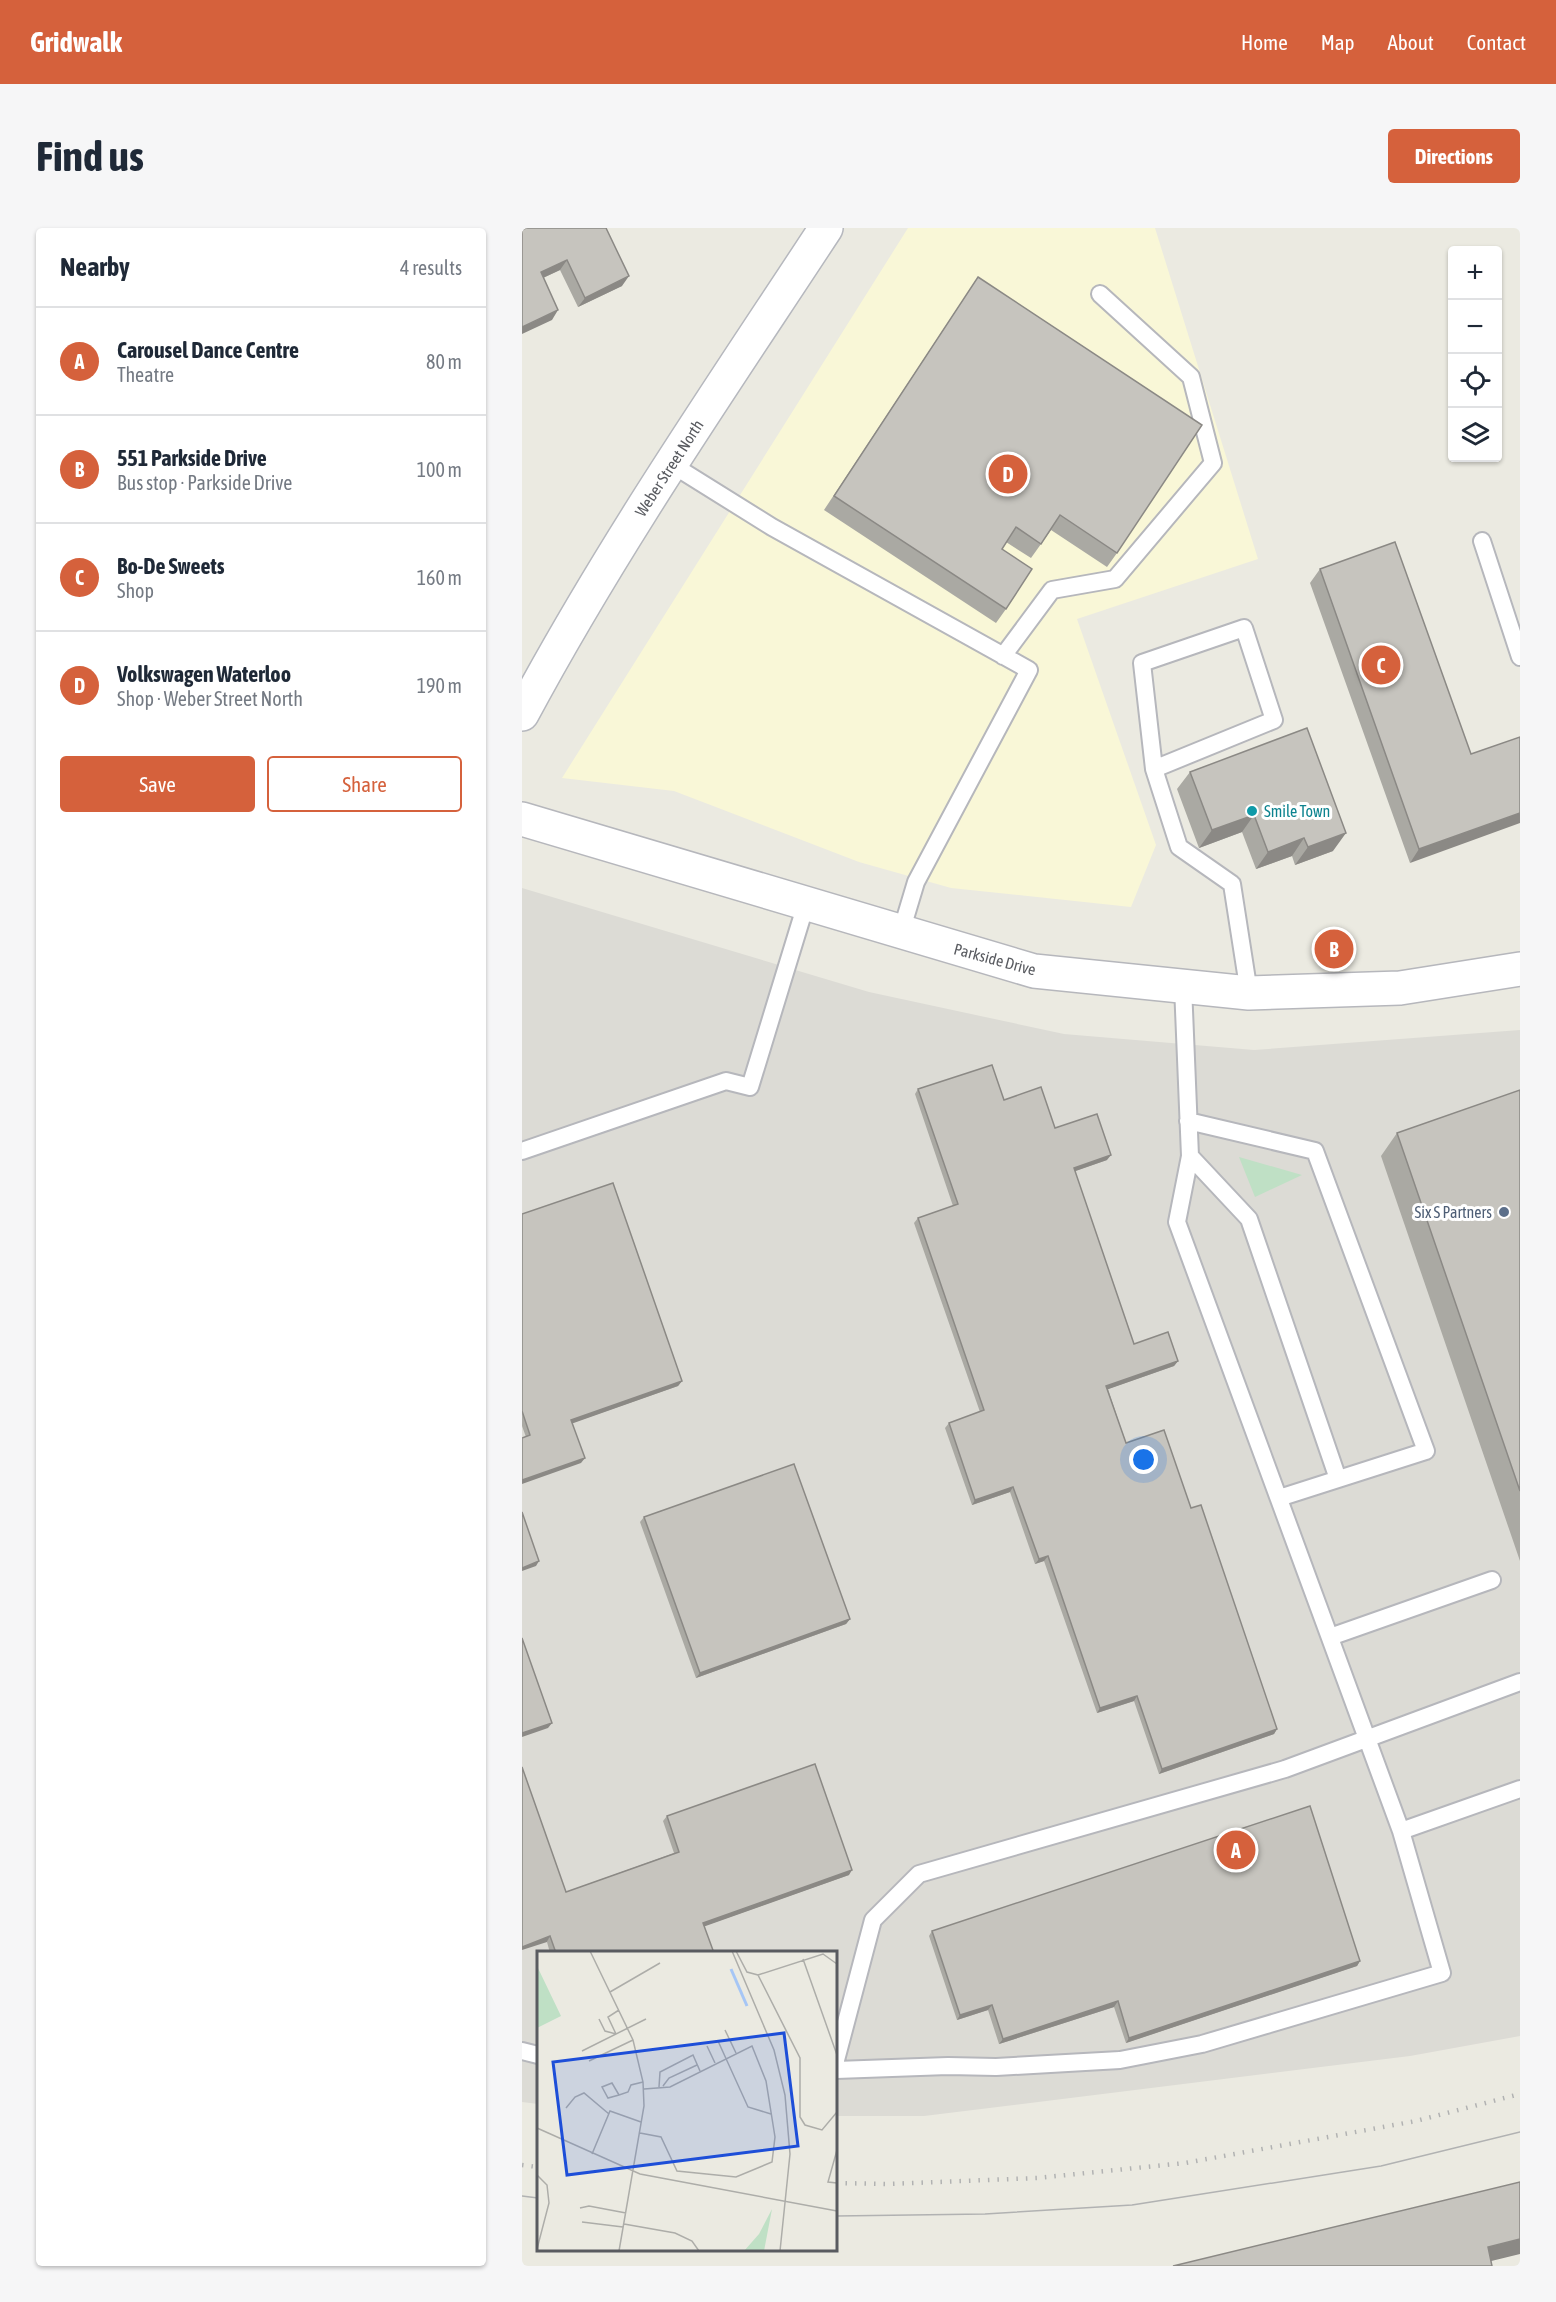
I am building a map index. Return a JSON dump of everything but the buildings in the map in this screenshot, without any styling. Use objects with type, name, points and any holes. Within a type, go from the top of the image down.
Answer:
[{"type":"street","name":"Weber Street North","points":[[522,714],[566,632],[671,464],[826,228]]},
{"type":"street","name":"Parkside Drive","points":[[522,819],[1034,971],[1249,993],[1400,988],[1520,969]]},
{"type":"lane","points":[[1004,656],[1052,590],[1115,579],[1213,463],[1191,377],[1100,294]]},
{"type":"lane","points":[[671,464],[790,538],[1029,670],[916,882],[901,932]]},
{"type":"lane","points":[[1482,540],[1520,657]]},
{"type":"lane","points":[[1154,769],[1274,720],[1244,628],[1142,663],[1154,769],[1179,847],[1232,884],[1249,993]]},
{"type":"lane","points":[[522,1151],[726,1081],[750,1087],[807,904]]},
{"type":"lane","points":[[837,2070],[948,2066],[996,2067],[1120,2060],[1202,2044],[1442,1973],[1401,1831],[1177,1222],[1190,1156],[1183,986]]},
{"type":"lane","points":[[1188,1121],[1315,1151],[1426,1451],[1279,1498]]},
{"type":"lane","points":[[1190,1156],[1249,1219],[1338,1479]]},
{"type":"lane","points":[[1330,1637],[1492,1580]]},
{"type":"lane","points":[[837,2056],[873,1920],[919,1874],[1285,1769],[1520,1682]]},
{"type":"lane","points":[[1401,1831],[1520,1790]]},
{"type":"lane","points":[[522,2051],[537,2055]]},
{"type":"shaded area","points":[[908,228],[1155,228],[1258,559],[1077,619],[1156,845],[1131,907],[951,888],[859,862],[674,791],[562,778]]},
{"type":"shaded area","points":[[522,888],[869,992],[1064,1034],[1254,1050],[1520,1030],[1520,2036],[1410,2056],[924,2116],[837,2116],[837,1951],[537,1951],[537,2104],[522,2102]]},
{"type":"green space","points":[[1239,1157],[1302,1175],[1255,1197]]},
{"type":"tram line","points":[[837,2216],[985,2214],[1132,2205],[1381,2166],[1520,2132]]},
{"type":"tram line","points":[[522,2196],[537,2198]]},
{"type":"railway","points":[[837,2183],[888,2184],[1037,2178],[1185,2163],[1416,2121],[1520,2094]]},
{"type":"railway","points":[[522,2165],[537,2167]]},
{"type":"place","name":"Volkswagen Waterloo","points":[[1008,474]]},
{"type":"place","name":"Bo-De Sweets","points":[[1381,665]]},
{"type":"place","name":"Smile Town","points":[[1252,811]]},
{"type":"place","name":"551 Parkside Drive","points":[[1334,949]]},
{"type":"place","name":"Six S Partners","points":[[1504,1212]]},
{"type":"place","name":"Carousel Dance Centre","points":[[1236,1850]]}]
